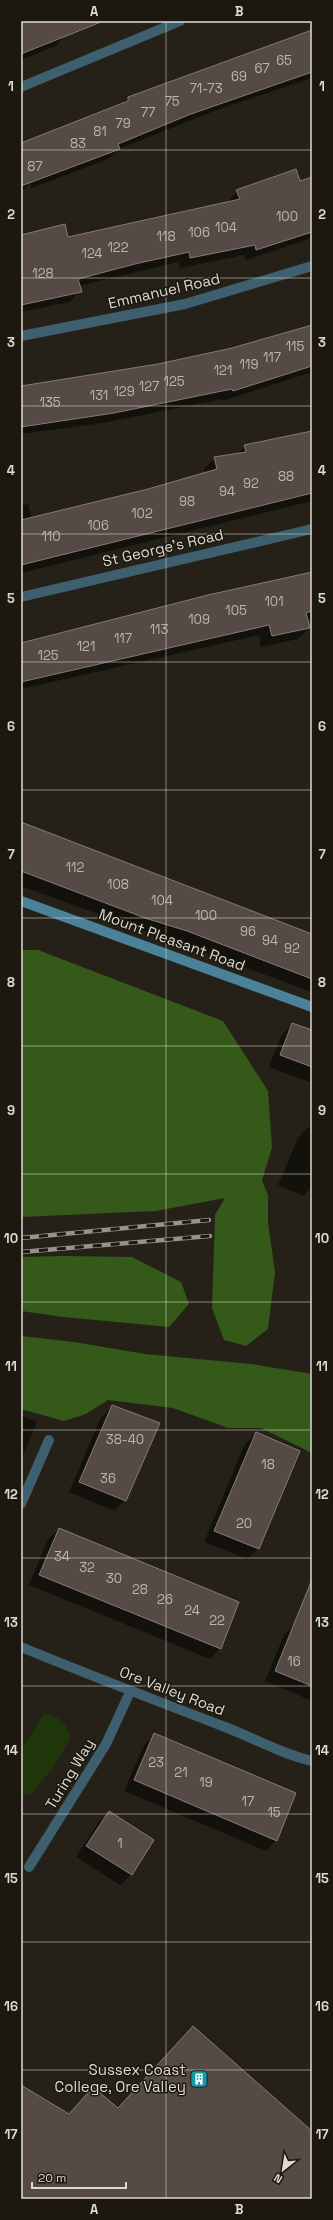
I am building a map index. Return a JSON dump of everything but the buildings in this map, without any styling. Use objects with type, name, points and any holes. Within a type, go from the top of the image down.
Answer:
[{"type":"street","points":[[21,87],[180,21]]},
{"type":"street","name":"Emmanuel Road","points":[[21,336],[185,304],[312,266]]},
{"type":"street","name":"St George's Road","points":[[21,597],[312,529]]},
{"type":"street","name":"Mount Pleasant Road","points":[[21,901],[312,1007]]},
{"type":"street","points":[[21,1504],[49,1440]]},
{"type":"street","name":"Ore Valley Road","points":[[21,1647],[130,1692],[225,1727],[294,1757],[312,1761]]},
{"type":"street","name":"Turing Way","points":[[29,1867],[106,1744],[130,1692]]},
{"type":"green space","points":[[21,950],[38,950],[223,1021],[268,1091],[272,1148],[262,1180],[268,1195],[268,1223],[275,1272],[268,1329],[246,1346],[224,1340],[212,1308],[215,1215],[225,1198],[156,1211],[21,1217]]},
{"type":"green space","points":[[21,1257],[132,1257],[181,1282],[189,1304],[169,1327],[63,1317],[21,1311]]},
{"type":"green space","points":[[21,1336],[74,1342],[145,1354],[251,1364],[312,1374],[312,1453],[261,1428],[228,1428],[173,1408],[108,1400],[86,1414],[64,1421],[21,1409]]},
{"type":"green space","points":[[44,1714],[54,1716],[62,1721],[69,1733],[70,1739],[52,1769],[32,1793],[21,1796],[21,1750]]},
{"type":"railway","points":[[21,1238],[209,1220]]},
{"type":"railway","points":[[21,1252],[210,1236]]},
{"type":"place","name":"Sussex Coast College, Ore Valley","points":[[199,2079]]}]
